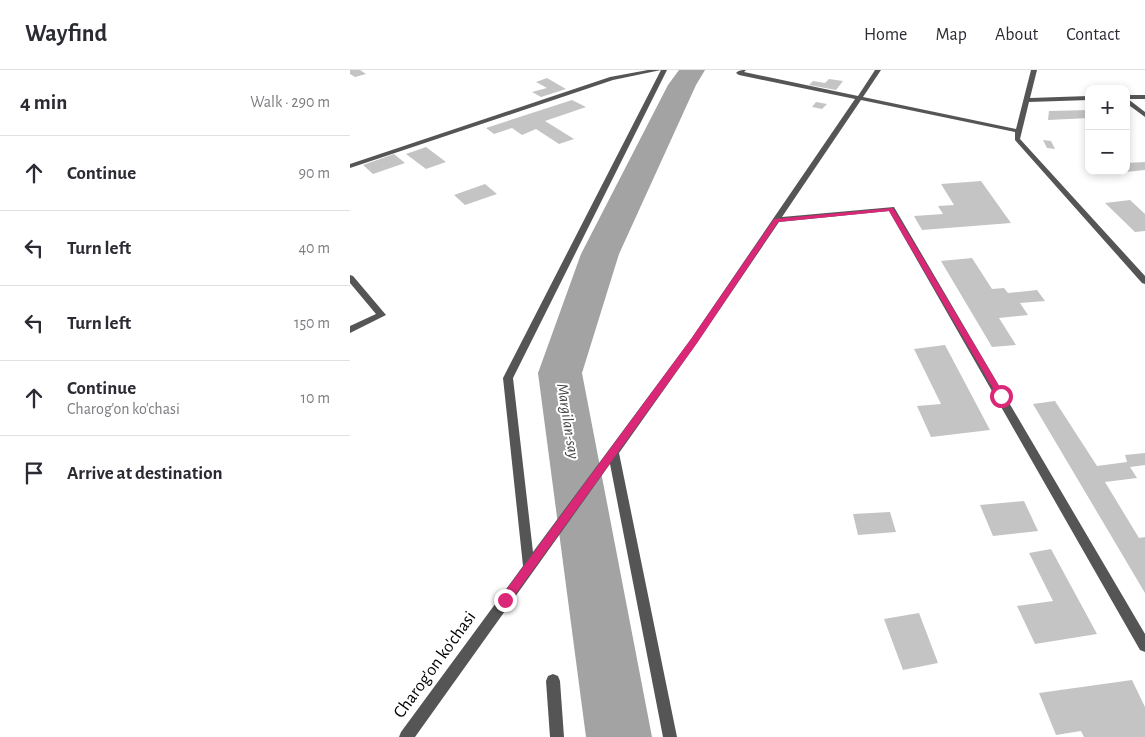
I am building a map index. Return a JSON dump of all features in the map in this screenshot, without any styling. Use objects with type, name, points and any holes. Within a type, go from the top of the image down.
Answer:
[{"type":"street","points":[[350,166],[612,78],[658,70]]},
{"type":"street","points":[[529,566],[508,378],[664,70]]},
{"type":"street","points":[[743,70],[739,73],[1018,131]]},
{"type":"street","name":"Charog'on ko'chasi","points":[[406,737],[694,341],[878,70]]},
{"type":"street","points":[[1034,70],[1016,139],[1145,281]]},
{"type":"street","points":[[1130,99],[1145,97]]},
{"type":"street","points":[[1026,100],[1085,98]]},
{"type":"street","points":[[1130,102],[1145,115]]},
{"type":"street","points":[[776,220],[891,209],[1145,646]]},
{"type":"street","points":[[350,278],[382,316],[350,330]]},
{"type":"street","points":[[613,451],[670,737]]},
{"type":"street","points":[[553,681],[558,737]]},
{"type":"building","points":[[350,70],[360,70],[366,74],[355,77],[350,74]]},
{"type":"building","points":[[547,78],[566,89],[541,97],[532,92],[547,88],[536,82]]},
{"type":"building","points":[[829,79],[843,81],[836,90],[809,85],[813,81],[825,83]]},
{"type":"building","points":[[572,100],[586,107],[545,121],[574,139],[559,144],[536,129],[522,135],[512,128],[494,134],[486,128]]},
{"type":"building","points":[[816,102],[827,104],[822,109],[812,107]]},
{"type":"building","points":[[1085,110],[1085,118],[1048,120],[1049,111]]},
{"type":"building","points":[[1043,140],[1051,141],[1055,149],[1047,148]]},
{"type":"building","points":[[426,147],[446,162],[426,169],[406,154]]},
{"type":"building","points":[[394,154],[405,163],[373,174],[363,165]]},
{"type":"building","points":[[1145,162],[1145,170],[1130,172],[1130,163]]},
{"type":"building","points":[[981,181],[1011,223],[922,230],[914,216],[943,214],[938,206],[954,205],[941,184]]},
{"type":"building","points":[[485,184],[497,194],[465,205],[454,195]]},
{"type":"building","points":[[1130,200],[1145,214],[1145,231],[1135,232],[1105,203]]},
{"type":"building","points":[[972,258],[992,289],[1004,288],[1008,293],[1037,290],[1045,301],[1020,303],[1028,315],[999,318],[1016,345],[992,347],[941,261]]},
{"type":"building","points":[[945,345],[990,430],[931,437],[917,406],[941,404],[914,349]]},
{"type":"building","points":[[1055,401],[1097,466],[1127,462],[1125,455],[1145,453],[1145,465],[1130,467],[1137,478],[1105,482],[1139,538],[1145,537],[1145,593],[1033,404]]},
{"type":"building","points":[[1024,501],[1038,531],[993,536],[980,505]]},
{"type":"building","points":[[890,512],[896,532],[858,535],[853,514]]},
{"type":"building","points":[[1051,549],[1097,634],[1035,644],[1017,606],[1053,601],[1029,553]]},
{"type":"building","points":[[919,613],[938,663],[903,670],[884,619]]},
{"type":"building","points":[[1132,680],[1145,707],[1145,737],[1084,737],[1081,731],[1056,735],[1039,693]]},
{"type":"waterway","name":"Margilan-say","points":[[619,737],[560,373],[600,254],[682,85],[692,70]]},
{"type":"route","points":[[505,600],[694,341],[776,220],[891,209],[1001,396]]}]
